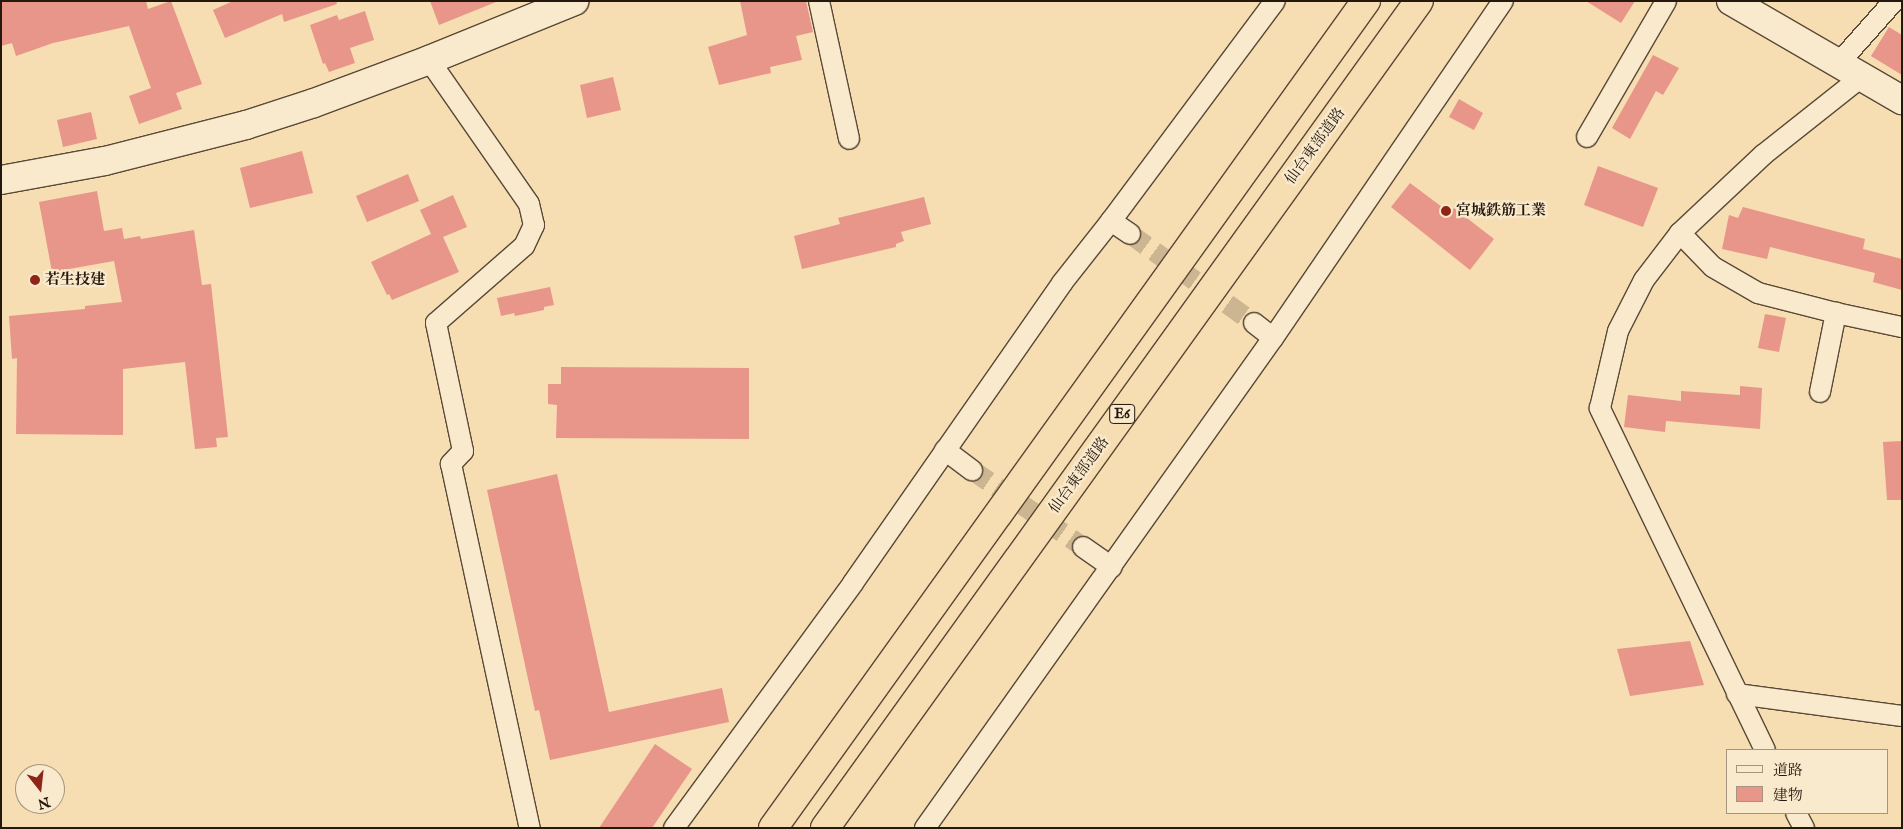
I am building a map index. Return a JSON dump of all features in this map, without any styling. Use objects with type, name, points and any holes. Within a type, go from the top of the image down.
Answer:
[{"type":"highway","points":[[773,828],[1366,1]]},
{"type":"highway","name":"仙台東部道路","points":[[826,828],[1419,1]]},
{"type":"street","points":[[1,180],[105,161],[246,125],[314,103],[429,60],[574,1]]},
{"type":"street","points":[[819,1],[849,139]]},
{"type":"street","points":[[674,828],[853,583],[1062,283],[1111,221],[1275,1]]},
{"type":"street","points":[[925,828],[1273,338],[1503,1]]},
{"type":"street","points":[[1587,137],[1666,1]]},
{"type":"street","points":[[1731,1],[1837,65],[1902,100]]},
{"type":"street","points":[[1837,65],[1894,1]]},
{"type":"street","points":[[429,60],[529,204],[534,225],[524,246],[436,323],[463,452],[451,464],[530,828]]},
{"type":"street","points":[[1764,749],[1600,408],[1618,331],[1644,280],[1680,232],[1763,155],[1860,78]]},
{"type":"street","points":[[1111,221],[1130,234]]},
{"type":"street","points":[[1680,232],[1713,267],[1758,293],[1836,314],[1902,327]]},
{"type":"street","points":[[1820,392],[1836,314]]},
{"type":"street","points":[[1254,324],[1273,338]]},
{"type":"street","points":[[945,450],[972,470]]},
{"type":"street","points":[[1083,547],[1112,567]]},
{"type":"street","points":[[1737,694],[1902,716]]},
{"type":"street","points":[[1797,814],[1804,828]]},
{"type":"building","points":[[1,1],[146,1],[148,9],[171,1],[202,84],[176,93],[182,109],[139,124],[129,96],[151,88],[129,26],[53,43],[16,56],[12,43],[1,46]]},
{"type":"building","points":[[233,1],[336,1],[337,4],[284,22],[282,14],[225,38],[213,10]]},
{"type":"building","points":[[430,1],[496,1],[496,2],[439,25]]},
{"type":"building","points":[[740,1],[806,1],[813,32],[796,36],[802,60],[770,67],[771,73],[719,85],[708,47],[747,35]]},
{"type":"building","points":[[1586,1],[1635,1],[1621,23]]},
{"type":"building","points":[[365,11],[374,40],[350,48],[355,63],[329,72],[325,63],[323,64],[310,25],[337,15],[339,20]]},
{"type":"building","points":[[1889,27],[1902,35],[1902,75],[1871,56]]},
{"type":"building","points":[[1653,55],[1679,68],[1663,95],[1656,91],[1630,139],[1612,128]]},
{"type":"building","points":[[613,77],[621,110],[587,118],[580,85]]},
{"type":"building","points":[[1459,99],[1483,113],[1474,130],[1449,117]]},
{"type":"building","points":[[91,112],[97,139],[63,147],[57,120]]},
{"type":"building","points":[[302,151],[313,193],[250,208],[240,168]]},
{"type":"building","points":[[1598,166],[1658,188],[1643,227],[1584,205]]},
{"type":"building","points":[[408,174],[419,201],[367,222],[356,196]]},
{"type":"building","points":[[1410,183],[1450,213],[1454,208],[1494,239],[1470,270],[1391,207]]},
{"type":"building","points":[[97,191],[104,231],[122,228],[124,239],[140,236],[141,239],[194,230],[202,285],[211,284],[228,437],[216,438],[217,447],[195,449],[185,362],[123,369],[123,435],[16,434],[17,358],[12,359],[9,316],[85,309],[85,306],[122,302],[114,261],[52,272],[39,202]]},
{"type":"building","points":[[453,195],[467,227],[443,237],[459,272],[392,300],[389,294],[387,295],[371,262],[431,234],[420,210]]},
{"type":"building","points":[[924,197],[931,224],[901,232],[904,241],[896,244],[896,247],[802,269],[794,236],[840,224],[838,218]]},
{"type":"building","points":[[1743,207],[1865,239],[1863,249],[1902,259],[1902,290],[1873,282],[1875,273],[1770,247],[1767,259],[1722,249],[1729,215],[1738,218]]},
{"type":"building","points":[[550,287],[554,305],[544,307],[544,310],[515,316],[514,313],[501,316],[497,298]]},
{"type":"building","points":[[1765,314],[1786,318],[1779,352],[1758,348]]},
{"type":"building","points":[[561,367],[749,368],[749,439],[556,438],[557,405],[548,404],[548,384],[561,384]]},
{"type":"building","points":[[1740,386],[1762,388],[1760,429],[1666,421],[1665,432],[1624,427],[1628,395],[1681,401],[1681,391],[1740,395]]},
{"type":"building","points":[[1902,441],[1902,500],[1887,500],[1883,442]]},
{"type":"building","points":[[557,474],[609,712],[722,688],[729,722],[550,760],[539,710],[535,711],[487,490]]},
{"type":"building","points":[[1690,641],[1704,685],[1630,696],[1617,649]]},
{"type":"building","points":[[655,744],[692,769],[652,828],[599,828]]},
{"type":"tunnel","points":[[1130,234],[1254,323]]},
{"type":"tunnel","points":[[972,470],[1083,547]]},
{"type":"place","name":"宮城鉄筋工業","points":[[1446,211]]},
{"type":"place","name":"若生技建","points":[[35,280]]}]
